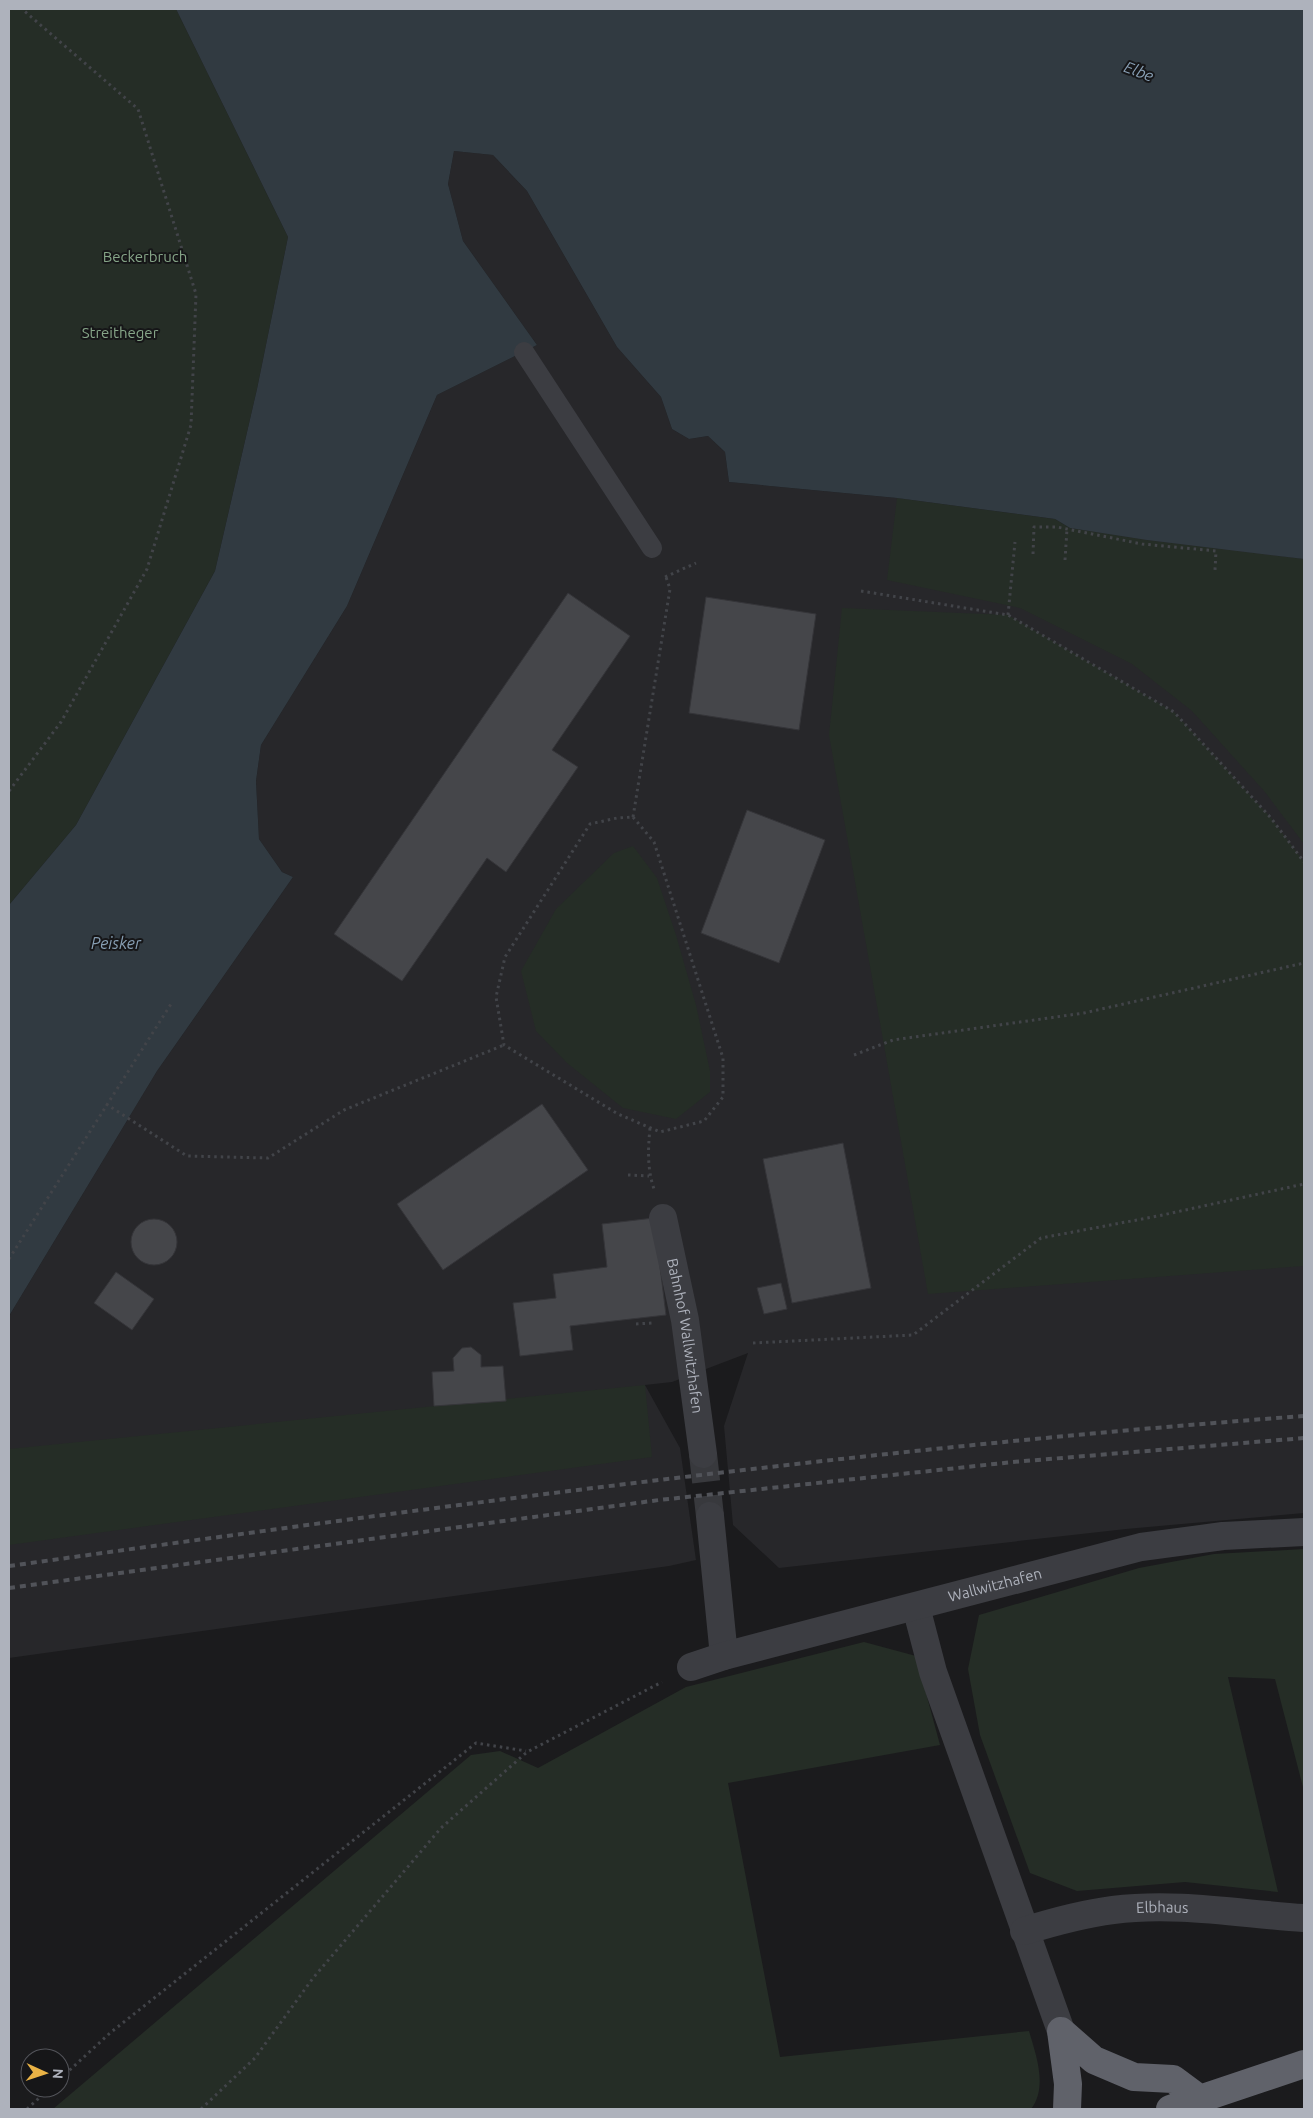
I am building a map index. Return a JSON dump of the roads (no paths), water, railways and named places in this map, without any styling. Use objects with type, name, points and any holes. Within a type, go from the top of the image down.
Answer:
[{"type":"highway","points":[[1060,2031],[1094,2060],[1134,2077],[1173,2079],[1200,2099]]},
{"type":"highway","points":[[1060,2031],[1068,2084],[1067,2109]]},
{"type":"highway","points":[[1170,2109],[1304,2064]]},
{"type":"street","name":"Bahnhof Wallwitzhafen","points":[[663,1218],[685,1320],[703,1454]]},
{"type":"street","points":[[710,1516],[724,1656]]},
{"type":"street","name":"Wallwitzhafen","points":[[692,1667],[724,1656],[1141,1547],[1222,1536],[1304,1532]]},
{"type":"street","points":[[916,1607],[934,1672],[1060,2031]]},
{"type":"street","name":"Elbhaus","points":[[1024,1931],[1063,1919],[1114,1910],[1213,1909],[1304,1918]]},
{"type":"lane","points":[[524,352],[652,548]]},
{"type":"water","points":[[176,9],[1304,9],[1304,559],[1147,540],[1070,528],[1055,519],[897,498],[729,482],[725,452],[708,436],[689,439],[672,429],[661,397],[617,347],[527,191],[493,155],[454,151],[448,184],[463,241],[537,345],[437,395],[347,606],[261,745],[256,781],[259,839],[282,872],[293,877],[157,1071],[9,1316],[9,905],[76,825],[215,571],[257,389],[288,237]]},
{"type":"tunnel","points":[[703,1454],[710,1516]]},
{"type":"railway","points":[[9,1566],[655,1480],[979,1444],[1304,1416]]},
{"type":"railway","points":[[9,1588],[659,1500],[1013,1462],[1304,1438]]},
{"type":"water label","name":"Elbe","points":[[1139,71]]},
{"type":"water label","name":"Peisker","points":[[116,943]]},
{"type":"park label","name":"Beckerbruch","points":[[145,257]]},
{"type":"park label","name":"Streitheger","points":[[120,333]]}]
